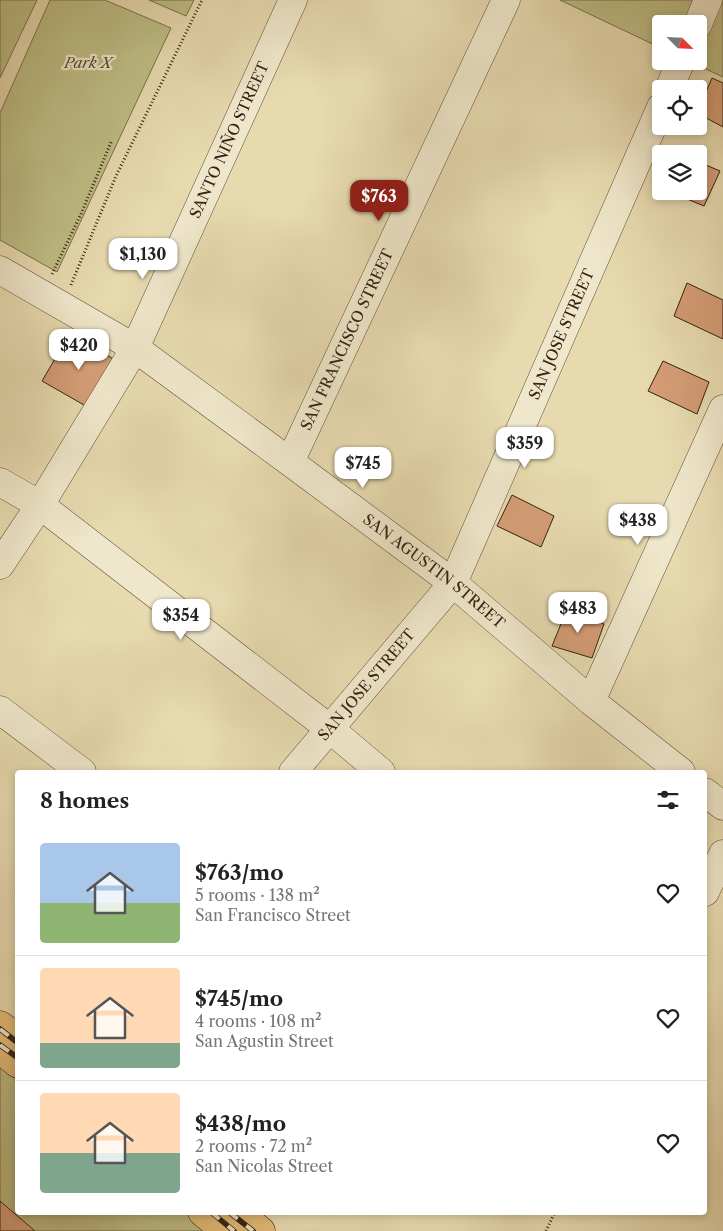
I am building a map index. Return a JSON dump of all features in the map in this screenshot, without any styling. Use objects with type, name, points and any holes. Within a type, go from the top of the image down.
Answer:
[{"type":"main road","points":[[0,1025],[15,1036]]},
{"type":"main road","points":[[0,1050],[15,1062]]},
{"type":"main road","points":[[206,1215],[225,1231]]},
{"type":"main road","points":[[242,1215],[261,1231]]},
{"type":"street","name":"SANTO NIÑO STREET","points":[[0,565],[40,505],[135,348],[293,0]]},
{"type":"street","name":"SAN FRANCISCO STREET","points":[[290,462],[506,0]]},
{"type":"street","points":[[702,15],[708,0]]},
{"type":"street","name":"SAN JOSE STREET","points":[[296,770],[452,583],[652,127]]},
{"type":"street","name":"SAN AGUSTIN STREET","points":[[0,270],[135,348],[290,462],[452,583],[591,701],[678,770]]},
{"type":"street","points":[[591,701],[723,409]]},
{"type":"street","points":[[0,482],[40,505],[330,729],[379,770]]},
{"type":"street","points":[[0,710],[79,770]]},
{"type":"street","points":[[707,794],[723,806]]},
{"type":"street","points":[[707,888],[723,854]]},
{"type":"path","points":[[52,300],[116,176],[202,0]]},
{"type":"path","points":[[52,300],[81,214],[112,140]]},
{"type":"path","points":[[546,1231],[554,1215]]},
{"type":"green space","points":[[0,0],[37,0],[0,78]]},
{"type":"green space","name":"Park X","points":[[50,0],[105,0],[171,28],[57,272],[0,240],[0,113]]},
{"type":"green space","points":[[149,0],[194,0],[186,16]]},
{"type":"green space","points":[[560,0],[695,0],[689,15],[652,15],[652,44]]},
{"type":"green space","points":[[718,0],[723,0],[723,77],[708,70],[708,23]]},
{"type":"green space","points":[[0,1037],[15,1048],[15,1215],[222,1215],[242,1231],[0,1231]]},
{"type":"building","points":[[712,78],[723,83],[723,127],[707,118],[707,90]]},
{"type":"building","points":[[707,165],[720,171],[707,199]]},
{"type":"building","points":[[690,200],[707,200],[704,206]]},
{"type":"building","points":[[687,283],[723,300],[723,339],[674,316]]},
{"type":"building","points":[[70,333],[115,360],[91,409],[42,381]]},
{"type":"building","points":[[663,361],[709,382],[697,414],[648,391]]},
{"type":"building","points":[[512,495],[554,516],[541,547],[497,526]]},
{"type":"building","points":[[567,609],[604,624],[592,658],[552,646]]},
{"type":"building","points":[[0,1201],[35,1231],[0,1231]]},
{"type":"railway","points":[[0,1029],[15,1041]]},
{"type":"railway","points":[[0,1045],[15,1056]]},
{"type":"railway","points":[[215,1215],[234,1231]]},
{"type":"railway","points":[[233,1215],[253,1231]]}]
